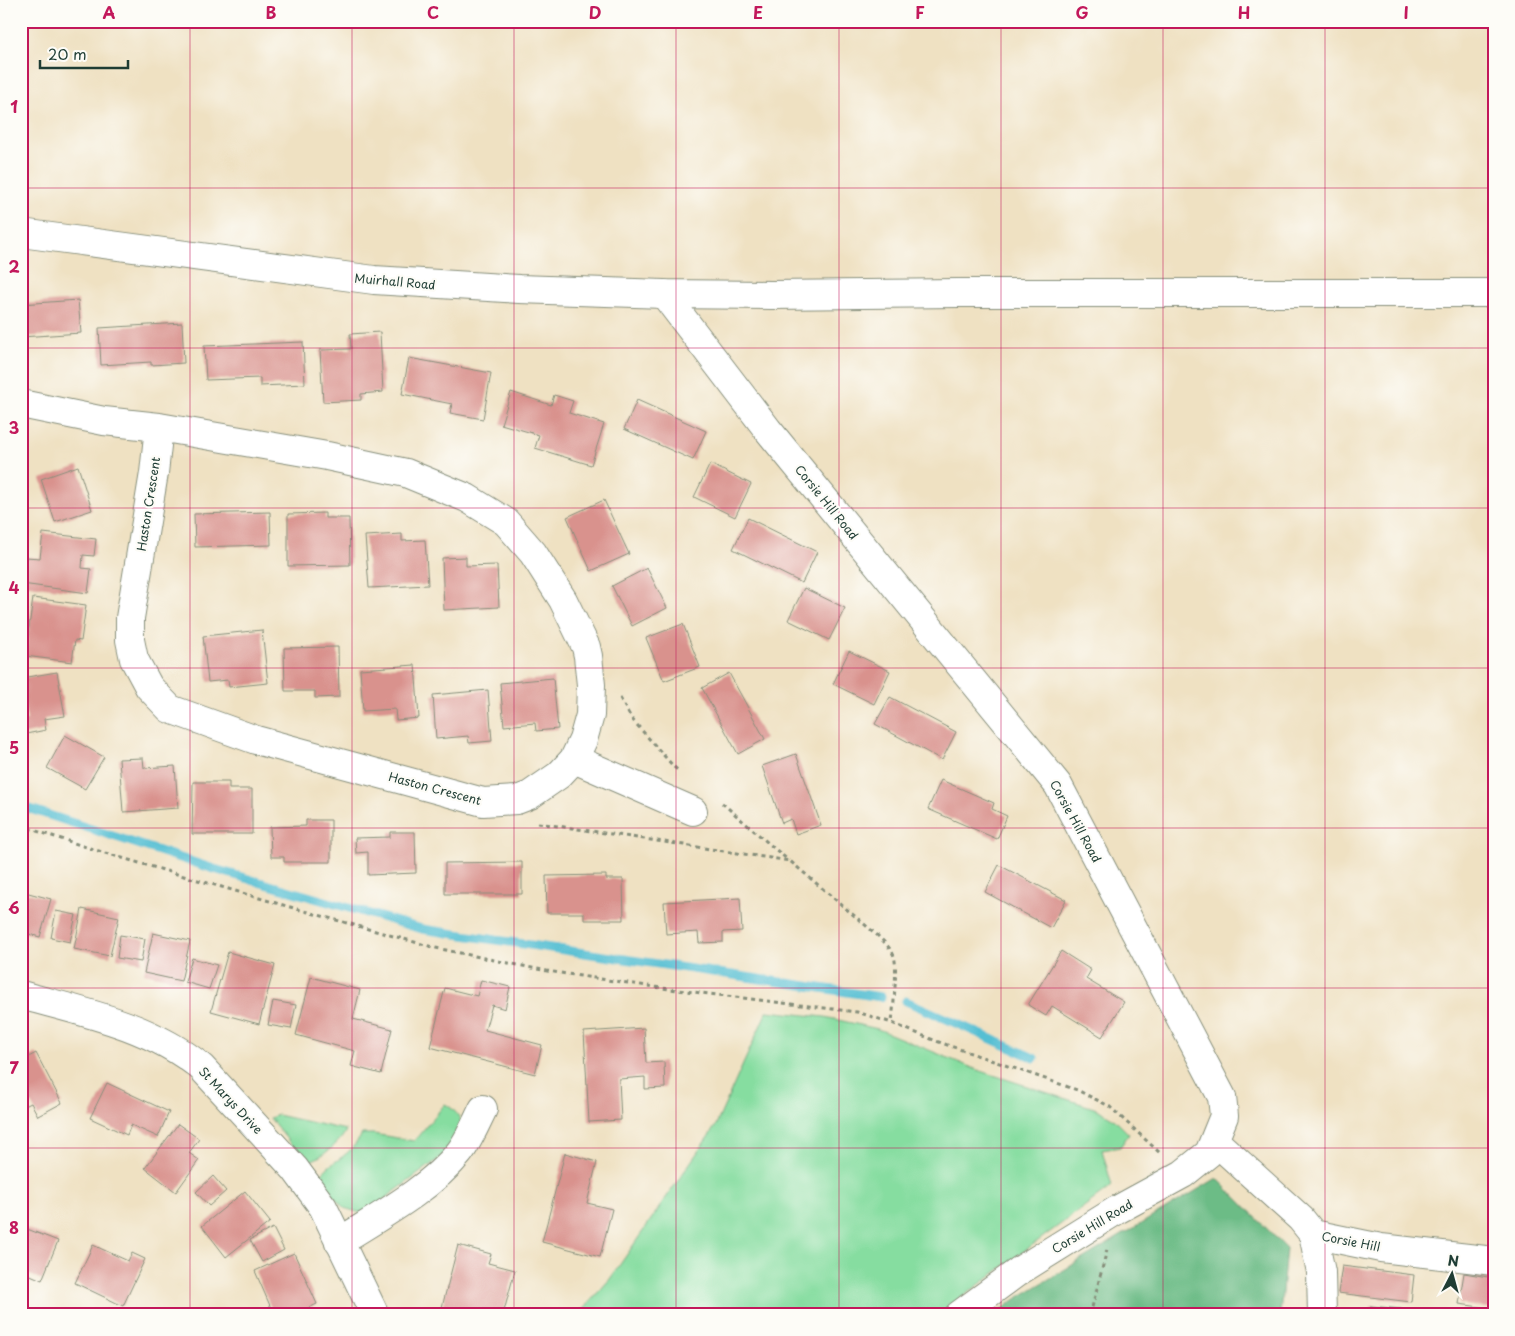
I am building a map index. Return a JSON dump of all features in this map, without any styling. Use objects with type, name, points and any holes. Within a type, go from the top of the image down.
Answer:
[{"type":"street","name":"Muirhall Road","points":[[21,234],[374,280],[519,290],[770,295],[1494,293]]},
{"type":"street","name":"Corsie Hill Road","points":[[664,294],[768,430],[1058,785],[1222,1097],[1224,1116],[1209,1153],[1183,1174],[1117,1210],[1019,1271],[959,1315]]},
{"type":"street","name":"Haston Crescent","points":[[21,404],[104,420],[159,427],[327,456],[406,473],[467,498],[506,522],[533,553],[563,600],[586,647],[591,685],[590,715],[583,740],[574,759],[559,774],[530,795],[517,800],[483,802],[256,740],[170,709],[149,687],[134,659],[130,640],[130,618],[154,473],[159,427]]},
{"type":"street","points":[[574,759],[693,811]]},
{"type":"street","name":"St Marys Drive","points":[[21,995],[135,1029],[160,1040],[190,1057],[295,1169],[323,1207],[375,1315]]},
{"type":"street","points":[[339,1242],[396,1207],[432,1180],[460,1153],[482,1109]]},
{"type":"street","name":"Corsie Hill","points":[[1215,1141],[1301,1219],[1314,1234],[1381,1248],[1494,1261]]},
{"type":"street","points":[[1314,1234],[1321,1272],[1322,1315]]},
{"type":"path","points":[[617,692],[631,718],[674,767],[681,772]]},
{"type":"path","points":[[716,798],[886,944],[894,956],[895,973],[892,1023]]},
{"type":"path","points":[[537,823],[789,861]]},
{"type":"path","points":[[21,826],[124,859],[436,948],[547,972],[856,1012],[892,1023],[936,1041],[1078,1090],[1109,1106],[1183,1174]]},
{"type":"path","points":[[1090,1315],[1117,1210]]},
{"type":"green space","points":[[767,1011],[825,1017],[878,1029],[975,1069],[1097,1109],[1114,1119],[1129,1134],[1120,1147],[1102,1150],[1112,1186],[938,1315],[578,1315],[610,1279],[715,1127]]},
{"type":"green space","points":[[445,1104],[457,1114],[464,1129],[452,1149],[364,1214],[344,1208],[319,1180],[327,1168],[351,1149],[362,1134],[374,1134],[414,1141]]},
{"type":"green space","points":[[277,1115],[346,1130],[340,1140],[329,1150],[305,1162],[270,1118]]},
{"type":"green space","points":[[1217,1178],[1286,1248],[1280,1315],[995,1315],[1014,1300]]},
{"type":"building","points":[[78,300],[81,333],[21,337],[21,304]]},
{"type":"building","points":[[182,323],[184,363],[151,365],[151,362],[101,365],[99,328]]},
{"type":"building","points":[[380,332],[383,392],[361,394],[361,400],[323,402],[320,350],[351,349],[350,334]]},
{"type":"building","points":[[303,342],[305,384],[260,386],[260,378],[206,380],[204,346]]},
{"type":"building","points":[[409,358],[491,373],[483,419],[450,413],[452,404],[402,394]]},
{"type":"building","points":[[511,392],[551,405],[554,395],[573,401],[569,413],[604,424],[591,465],[535,448],[539,435],[501,424]]},
{"type":"building","points":[[637,400],[706,431],[693,460],[624,429]]},
{"type":"building","points":[[710,464],[751,484],[735,517],[694,497]]},
{"type":"building","points":[[78,466],[92,510],[55,522],[41,479]]},
{"type":"building","points":[[604,500],[629,554],[591,571],[567,517]]},
{"type":"building","points":[[270,512],[271,545],[195,547],[194,514]]},
{"type":"building","points":[[325,513],[325,518],[349,518],[350,565],[288,566],[288,514]]},
{"type":"building","points":[[748,518],[817,552],[802,583],[733,549]]},
{"type":"building","points":[[43,533],[96,539],[94,556],[83,555],[82,568],[91,569],[88,593],[22,584],[26,557],[40,558]]},
{"type":"building","points":[[402,534],[402,541],[425,540],[428,585],[369,588],[365,536]]},
{"type":"building","points":[[466,557],[466,566],[497,565],[499,607],[444,610],[442,558]]},
{"type":"building","points":[[647,568],[667,608],[632,626],[612,586]]},
{"type":"building","points":[[804,588],[845,608],[829,640],[788,620]]},
{"type":"building","points":[[33,598],[86,605],[81,641],[75,640],[72,662],[25,656]]},
{"type":"building","points":[[683,624],[700,667],[664,681],[646,638]]},
{"type":"building","points":[[262,630],[268,683],[229,687],[228,680],[208,682],[203,636]]},
{"type":"building","points":[[338,647],[339,697],[315,698],[315,691],[285,691],[284,648]]},
{"type":"building","points":[[849,651],[890,671],[874,704],[833,684]]},
{"type":"building","points":[[415,665],[419,718],[396,720],[395,709],[363,711],[360,669]]},
{"type":"building","points":[[57,672],[65,716],[44,719],[46,730],[21,735],[21,721],[27,720],[21,678]]},
{"type":"building","points":[[729,673],[765,739],[738,754],[702,688]]},
{"type":"building","points":[[553,678],[558,729],[536,731],[535,723],[504,726],[500,683]]},
{"type":"building","points":[[488,690],[492,741],[469,743],[468,736],[436,739],[433,695]]},
{"type":"building","points":[[890,697],[956,732],[942,760],[875,724]]},
{"type":"building","points":[[65,735],[104,757],[85,789],[47,768]]},
{"type":"building","points":[[796,754],[821,825],[796,834],[791,819],[782,823],[762,766]]},
{"type":"building","points":[[143,758],[144,768],[175,766],[178,808],[123,812],[119,759]]},
{"type":"building","points":[[941,780],[994,803],[992,809],[1007,816],[997,839],[928,809]]},
{"type":"building","points":[[193,782],[229,782],[229,789],[252,789],[252,834],[192,834]]},
{"type":"building","points":[[306,820],[331,820],[331,862],[284,862],[284,857],[271,857],[270,827],[306,826]]},
{"type":"building","points":[[390,832],[415,832],[416,873],[368,875],[368,852],[356,853],[355,838],[390,837]]},
{"type":"building","points":[[522,862],[522,894],[445,894],[445,863]]},
{"type":"building","points":[[999,865],[1066,900],[1051,928],[985,892]]},
{"type":"building","points":[[606,875],[606,879],[623,879],[624,920],[584,920],[584,913],[547,913],[546,876]]},
{"type":"building","points":[[21,891],[51,899],[40,937],[21,932]]},
{"type":"building","points":[[740,898],[742,931],[723,932],[723,942],[699,943],[698,932],[666,934],[664,902]]},
{"type":"building","points":[[82,909],[119,917],[110,956],[74,949]]},
{"type":"building","points":[[56,911],[76,915],[70,942],[51,938]]},
{"type":"building","points":[[153,933],[190,941],[181,981],[144,973]]},
{"type":"building","points":[[120,935],[145,939],[141,962],[117,958]]},
{"type":"building","points":[[1061,951],[1091,970],[1086,979],[1124,1002],[1102,1037],[1052,1006],[1046,1016],[1028,1005]]},
{"type":"building","points":[[228,952],[275,965],[259,1024],[211,1011]]},
{"type":"building","points":[[192,958],[217,965],[209,989],[185,982]]},
{"type":"building","points":[[311,977],[360,990],[353,1019],[392,1029],[381,1074],[351,1066],[355,1051],[296,1035]]},
{"type":"building","points":[[481,980],[510,987],[505,1009],[492,1005],[485,1030],[542,1045],[535,1074],[430,1047],[445,988],[477,996]]},
{"type":"building","points":[[273,1001],[296,1005],[291,1029],[268,1025]]},
{"type":"building","points":[[644,1028],[646,1063],[664,1062],[665,1088],[645,1089],[645,1077],[619,1079],[621,1120],[589,1122],[584,1032]]},
{"type":"building","points":[[36,1053],[62,1103],[38,1116],[31,1103],[21,1108],[21,1061]]},
{"type":"building","points":[[107,1083],[169,1112],[158,1137],[131,1125],[127,1135],[90,1118]]},
{"type":"building","points":[[178,1124],[199,1139],[189,1153],[199,1160],[176,1192],[145,1168]]},
{"type":"building","points":[[565,1153],[597,1162],[587,1203],[612,1209],[600,1257],[542,1242]]},
{"type":"building","points":[[213,1176],[226,1191],[209,1206],[196,1192]]},
{"type":"building","points":[[245,1191],[270,1222],[226,1257],[202,1226]]},
{"type":"building","points":[[22,1227],[58,1241],[42,1280],[21,1271]]},
{"type":"building","points":[[273,1228],[284,1250],[262,1262],[250,1240]]},
{"type":"building","points":[[93,1245],[128,1261],[132,1253],[145,1259],[123,1306],[75,1283]]},
{"type":"building","points":[[458,1245],[491,1254],[488,1263],[515,1270],[503,1315],[440,1315]]},
{"type":"building","points":[[294,1253],[317,1304],[294,1315],[261,1315],[260,1313],[271,1308],[255,1271]]},
{"type":"building","points":[[1342,1266],[1414,1275],[1411,1302],[1338,1293]]},
{"type":"building","points":[[1464,1273],[1494,1278],[1494,1309],[1459,1304]]},
{"type":"building","points":[[1371,1306],[1402,1309],[1401,1315],[1371,1315]]},
{"type":"waterway","points":[[21,806],[214,869],[422,929],[881,997]]},
{"type":"waterway","points":[[906,1001],[1034,1058]]}]
